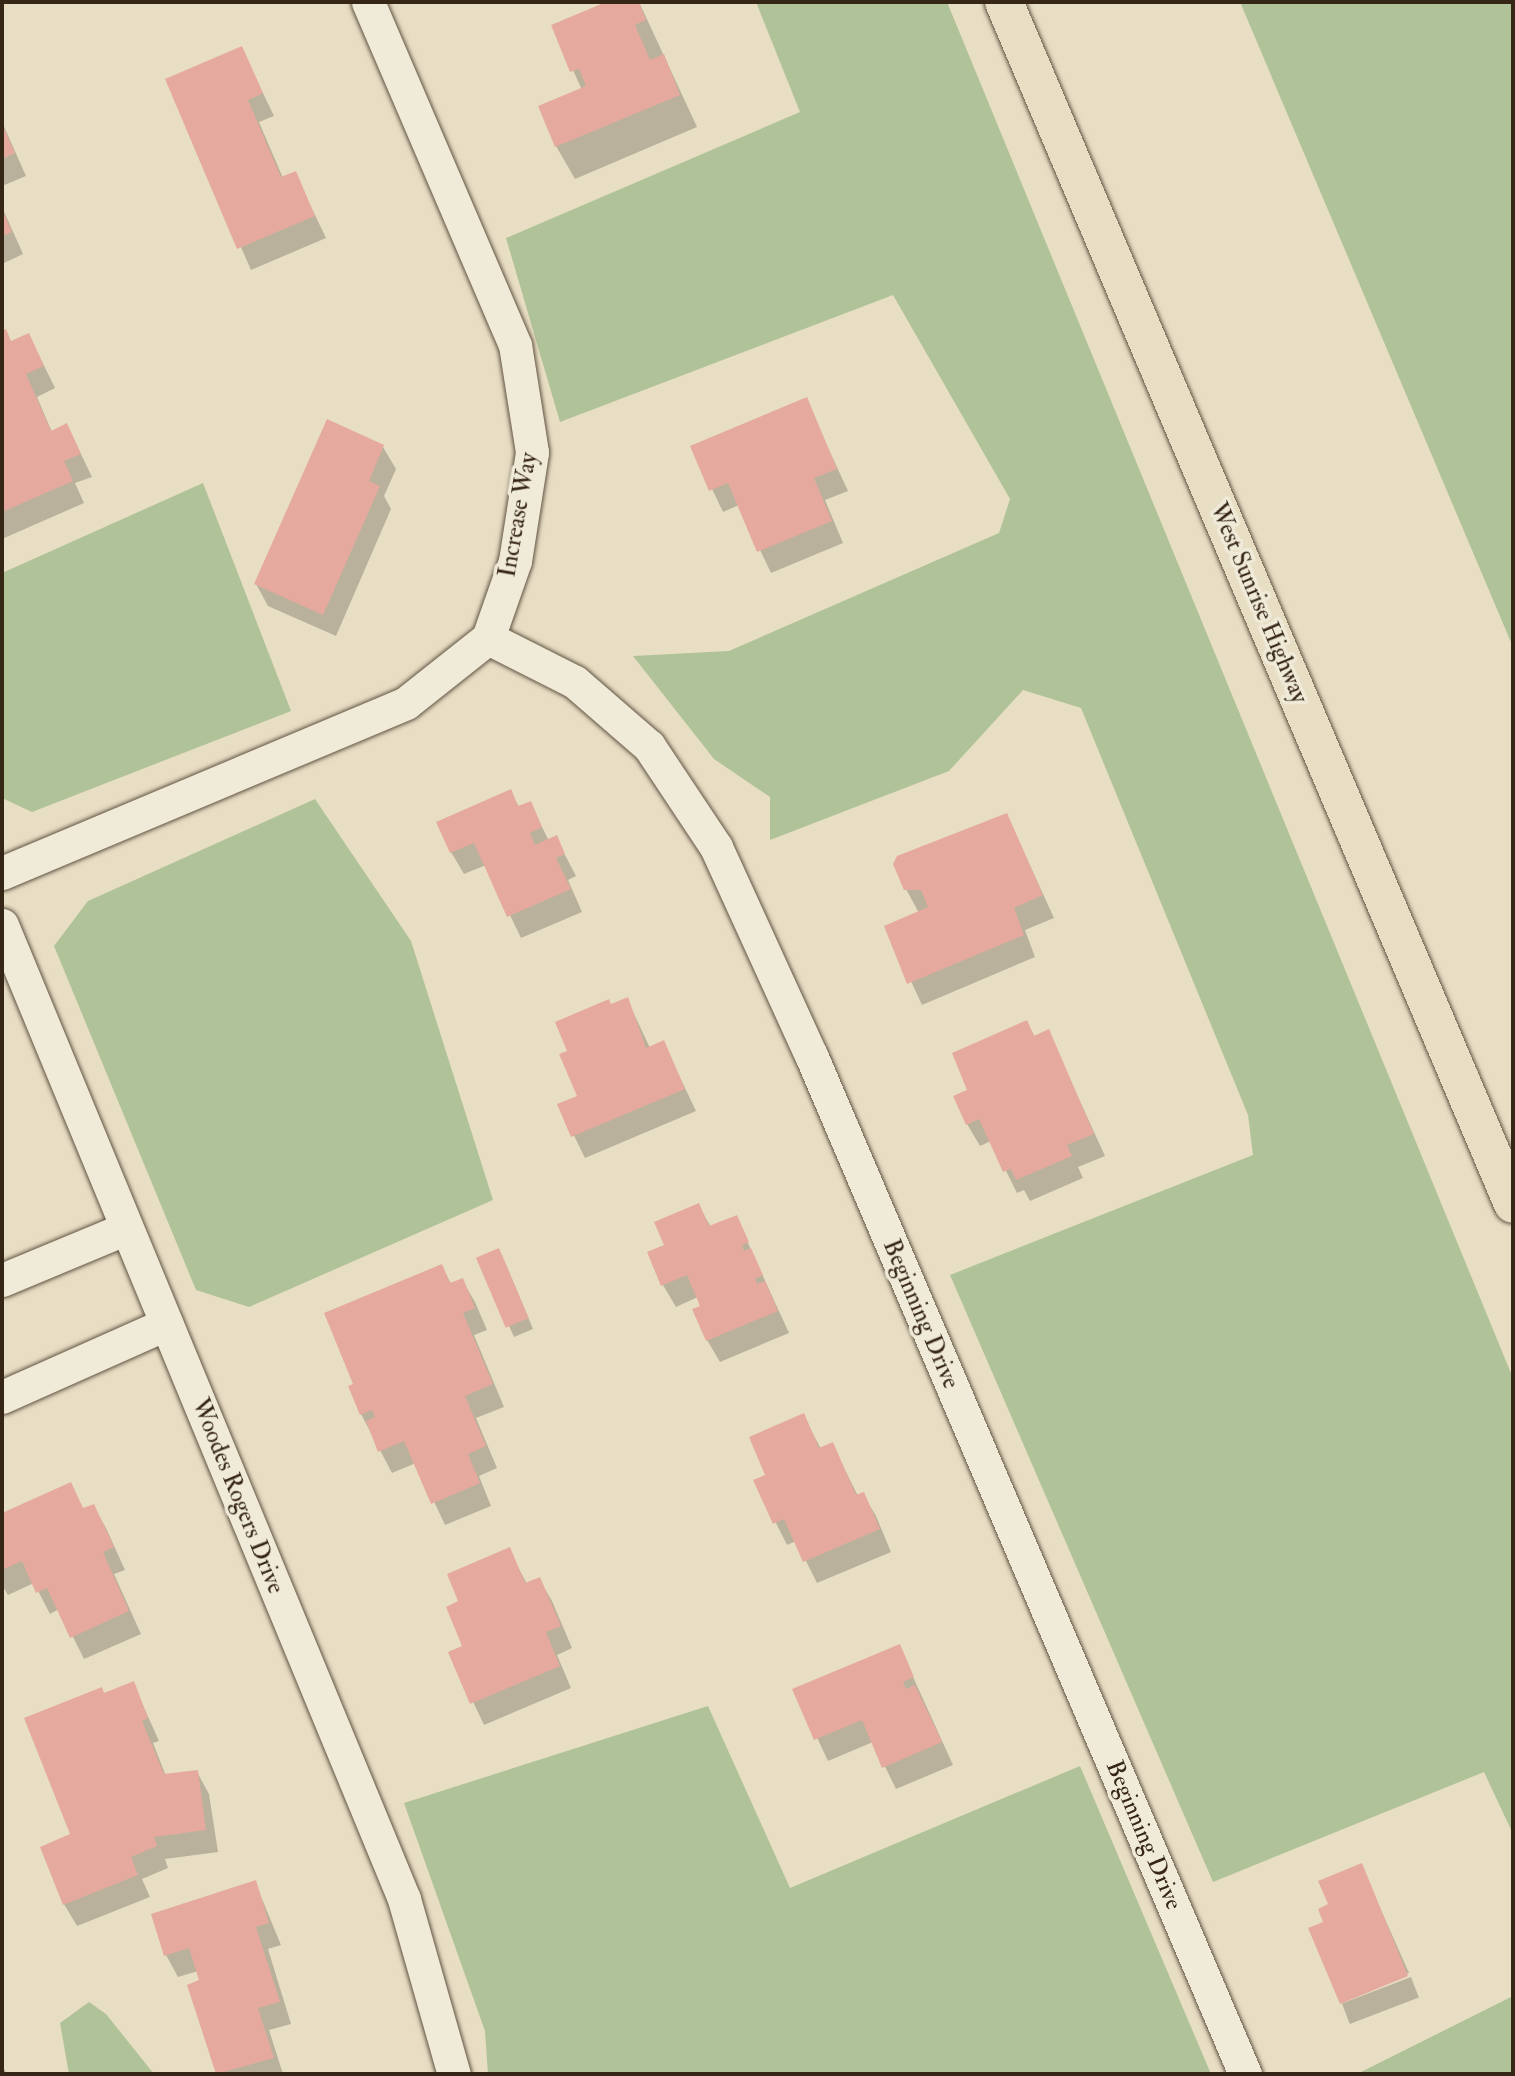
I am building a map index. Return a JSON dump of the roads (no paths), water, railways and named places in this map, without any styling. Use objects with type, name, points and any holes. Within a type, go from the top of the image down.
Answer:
[{"type":"main road","name":"West Sunrise Highway","points":[[1004,2],[1513,1204]]},
{"type":"street","name":"Increase Way","points":[[368,2],[515,345],[532,452],[515,561],[488,638]]},
{"type":"street","points":[[2,873],[406,704],[488,638]]},
{"type":"street","name":"Beginning Drive","points":[[488,638],[575,682],[649,746],[716,847],[811,1055],[1245,2074]]},
{"type":"street","name":"Woodes Rogers Drive","points":[[2,925],[404,1899],[454,2074]]},
{"type":"street","points":[[2,1280],[127,1228]]},
{"type":"street","points":[[2,1397],[166,1324]]}]
